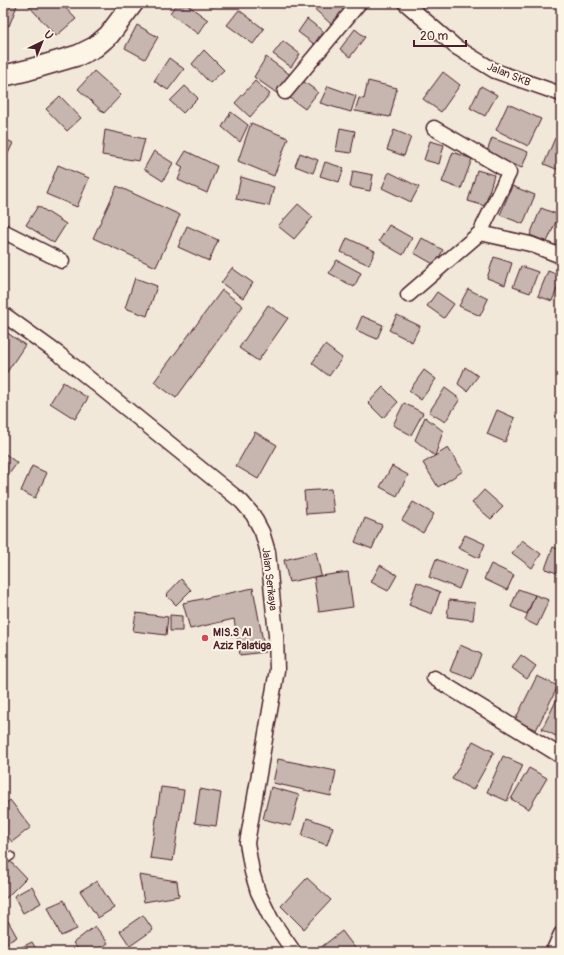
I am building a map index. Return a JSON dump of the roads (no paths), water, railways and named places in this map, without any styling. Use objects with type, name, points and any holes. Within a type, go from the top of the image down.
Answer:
[{"type":"main road","points":[[3,76],[79,55],[95,47],[109,35],[133,3]]},
{"type":"street","points":[[285,92],[359,3]]},
{"type":"street","name":"Jalan SKB","points":[[404,3],[456,47],[495,71],[561,94]]},
{"type":"street","points":[[408,295],[480,233],[509,171],[434,128]]},
{"type":"street","points":[[3,231],[62,261]]},
{"type":"street","points":[[480,233],[530,244],[561,256]]},
{"type":"street","name":"Jalan Serikaya","points":[[3,314],[60,355],[242,502],[253,515],[262,532],[268,552],[276,635],[277,670],[247,843],[252,872],[258,892],[271,919],[294,952]]},
{"type":"street","points":[[434,678],[561,756]]},
{"type":"street","points":[[553,952],[561,934]]},
{"type":"lane","points":[[3,861],[11,856]]},
{"type":"place","name":"MIS.S Al Aziz Palatiga","points":[[205,638]]}]
